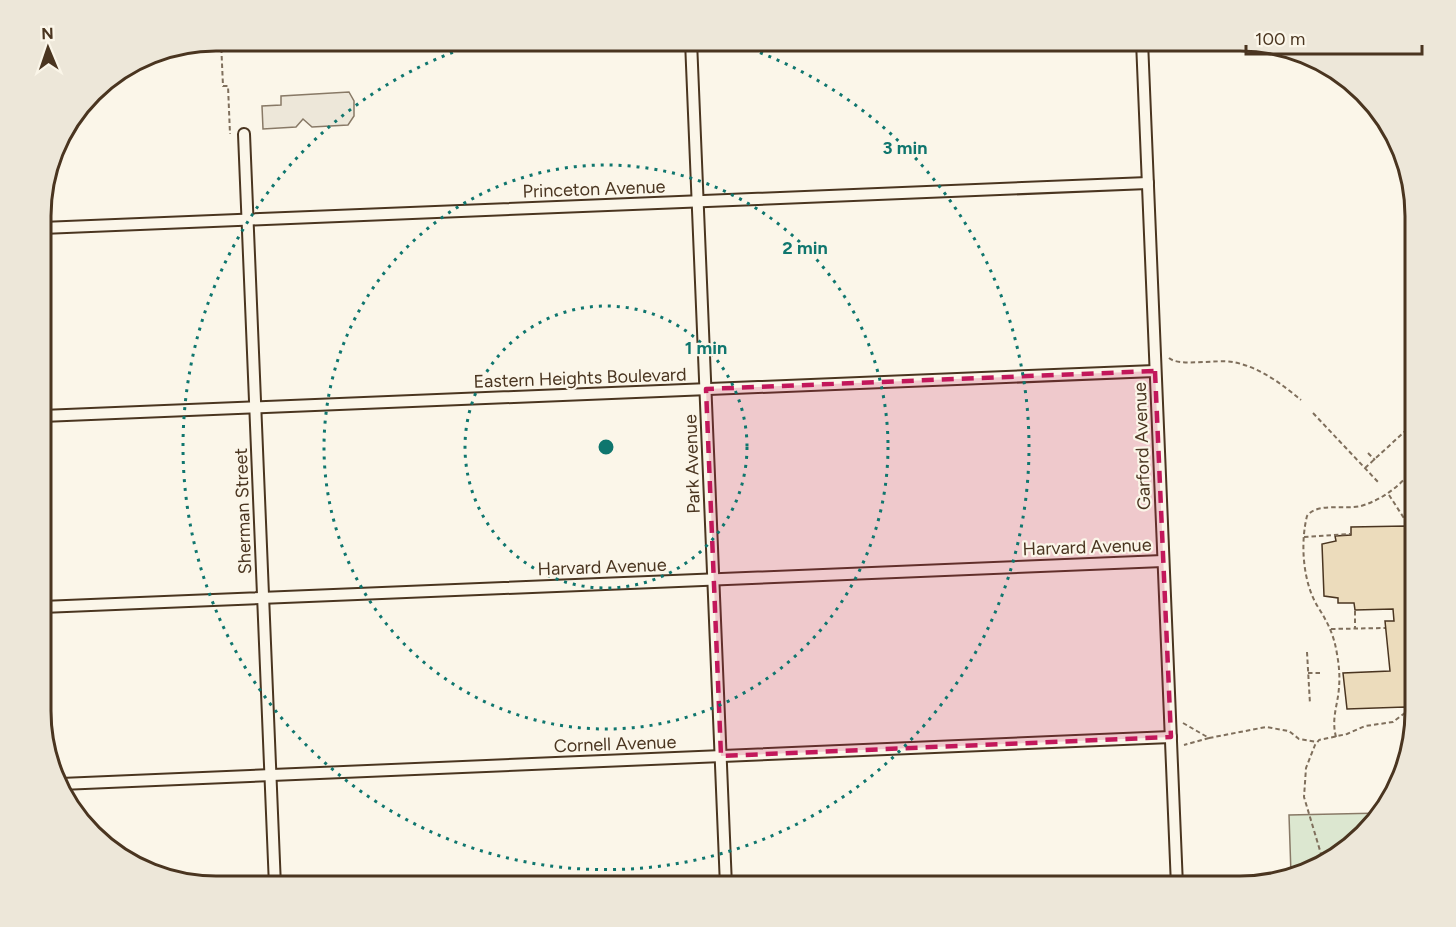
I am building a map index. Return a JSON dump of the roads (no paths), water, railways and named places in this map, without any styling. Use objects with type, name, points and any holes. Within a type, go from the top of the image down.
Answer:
[{"type":"street","name":"Park Avenue","points":[[691,51],[726,876]]},
{"type":"street","name":"Garford Avenue","points":[[1142,51],[1177,876]]},
{"type":"street","name":"Sherman Street","points":[[244,134],[275,876]]},
{"type":"street","name":"Princeton Avenue","points":[[51,228],[1148,183]]},
{"type":"street","name":"Eastern Heights Boulevard","points":[[51,416],[1155,371]]},
{"type":"street","name":"Harvard Avenue","points":[[51,607],[1163,561]]},
{"type":"street","name":"Cornell Avenue","points":[[68,784],[1170,736]]}]
